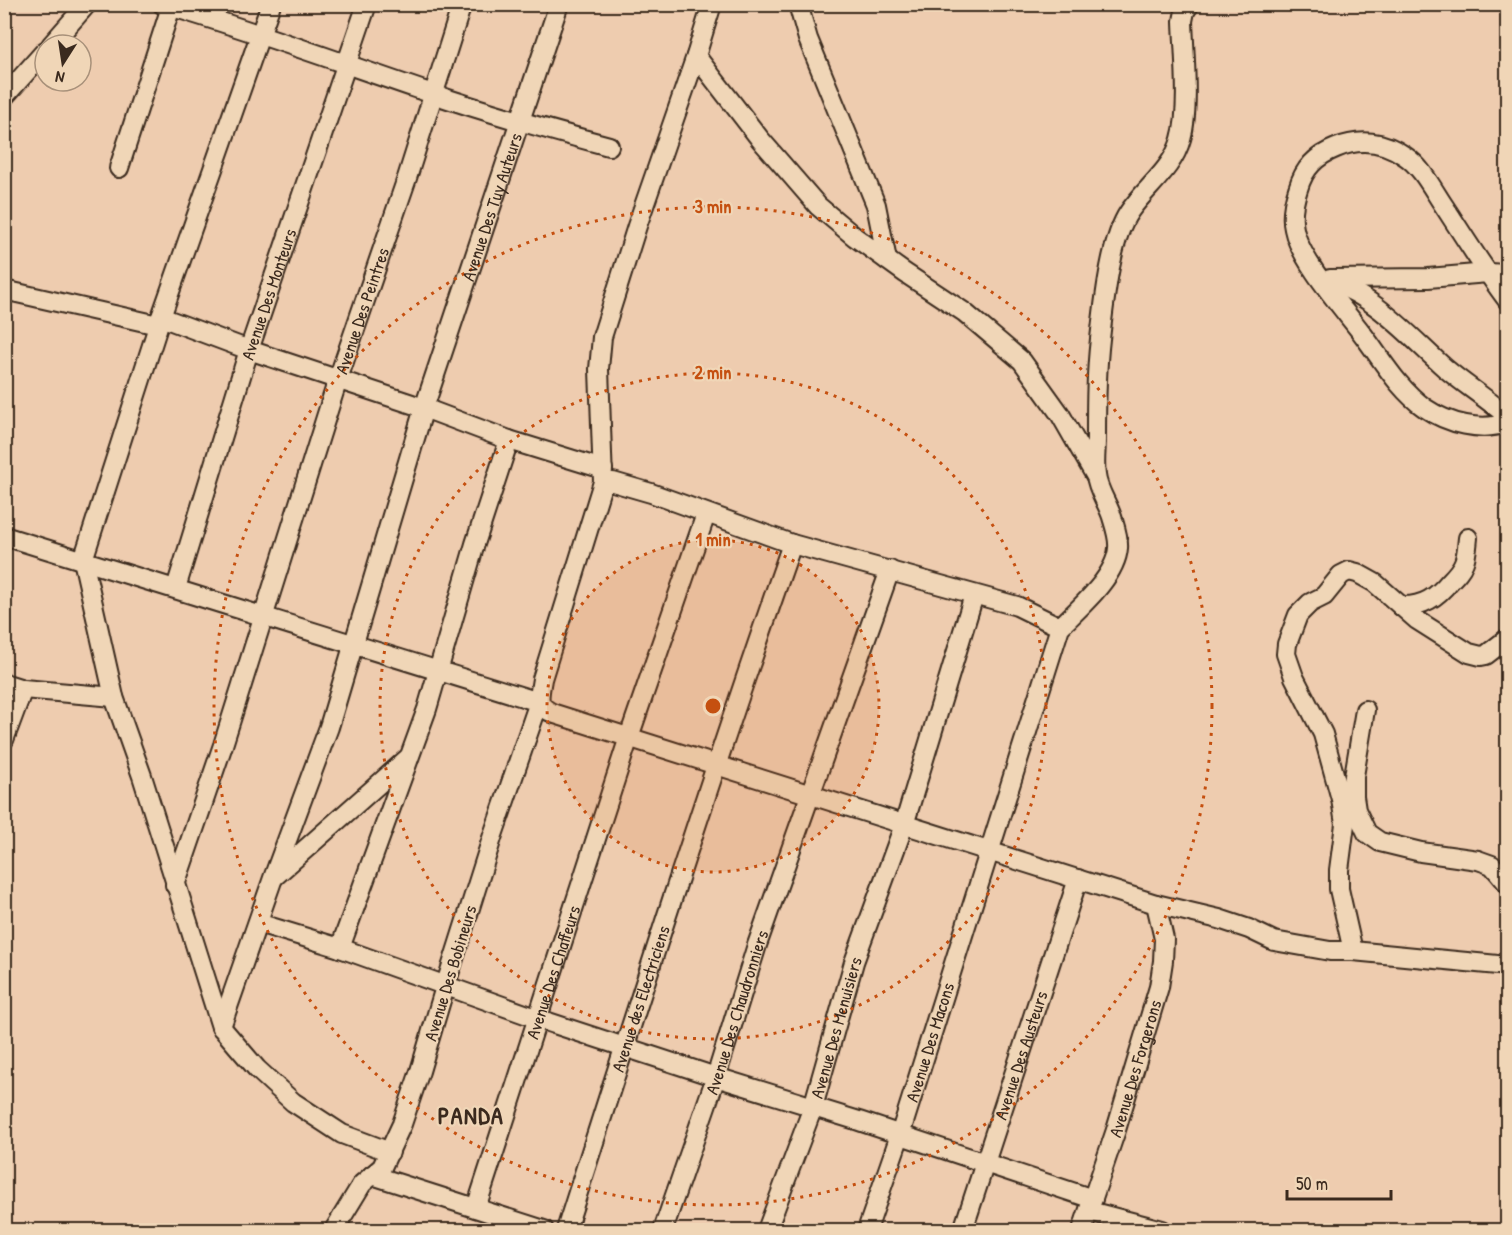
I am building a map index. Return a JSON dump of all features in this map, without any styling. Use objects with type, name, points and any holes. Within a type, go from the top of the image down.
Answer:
[{"type":"street","points":[[62,33],[87,4]]},
{"type":"street","points":[[255,4],[266,20]]},
{"type":"street","name":"Avenue Des Monteurs","points":[[176,588],[249,350],[367,4]]},
{"type":"street","name":"Avenue Des Peintres","points":[[176,885],[224,745],[338,379],[407,177],[462,4]]},
{"type":"street","name":"Avenue Des Tuy Auteurs","points":[[221,1027],[329,727],[424,408],[559,4]]},
{"type":"street","name":"Avenue Des Bobineurs","points":[[334,1230],[362,1184],[382,1167],[390,1152],[420,1071],[493,835],[539,702],[542,679],[603,475],[599,369],[602,337],[712,4]]},
{"type":"street","points":[[798,4],[808,39],[876,205],[887,260]]},
{"type":"street","points":[[1096,477],[1096,377],[1101,327],[1113,255],[1123,223],[1137,201],[1169,165],[1181,140],[1185,94],[1183,21],[1185,11],[1190,4]]},
{"type":"street","points":[[119,168],[167,6],[266,20],[347,65],[520,122],[609,146]]},
{"type":"street","points":[[266,20],[159,321],[83,560],[114,697],[142,776],[221,1027],[257,1070],[293,1102],[342,1134],[390,1152]]},
{"type":"street","points":[[4,290],[159,321],[424,408],[603,475],[613,482],[651,493],[706,514],[792,543],[1017,606],[1060,627],[1089,600],[1106,577],[1119,549],[1112,516],[1096,477],[1060,414],[1022,361],[964,312],[855,237],[818,206],[760,139],[696,56]]},
{"type":"street","points":[[4,97],[33,64]]},
{"type":"street","points":[[1508,301],[1417,167],[1406,156],[1376,142],[1361,141],[1335,148],[1319,156],[1309,165],[1300,179],[1295,197],[1294,230],[1311,264],[1397,381],[1426,409],[1474,426],[1488,428],[1508,422]]},
{"type":"street","points":[[1322,280],[1508,274]]},
{"type":"street","points":[[1322,280],[1346,289],[1388,316],[1446,369],[1508,417]]},
{"type":"street","points":[[340,948],[411,756],[509,440]]},
{"type":"street","name":"Avenue Des Chaffeurs","points":[[476,1208],[539,1019],[628,737],[706,514]]},
{"type":"street","points":[[4,536],[539,702],[542,707],[555,714],[990,853],[1156,904],[1219,919],[1288,945],[1330,951],[1353,951],[1508,966]]},
{"type":"street","points":[[1401,606],[1414,607],[1428,601],[1444,588],[1465,562],[1468,538]]},
{"type":"street","name":"Avenue des Electriciens","points":[[566,1230],[671,898],[792,543]]},
{"type":"street","name":"Avenue Des Chaudronniers","points":[[663,1230],[716,1077],[756,945],[890,570]]},
{"type":"street","points":[[1353,951],[1338,889],[1345,824],[1341,799],[1323,734],[1288,663],[1286,654],[1287,644],[1298,615],[1310,603],[1324,596],[1345,572],[1357,573],[1375,583],[1410,615],[1461,650],[1476,656],[1486,655],[1508,638]]},
{"type":"street","name":"Avenue Des Menuisiers","points":[[767,1230],[813,1107],[854,962],[904,825],[974,595]]},
{"type":"street","name":"Avenue Des Macons","points":[[867,1230],[900,1135],[1060,627]]},
{"type":"street","points":[[4,683],[23,689],[114,697]]},
{"type":"street","points":[[4,740],[23,689]]},
{"type":"street","points":[[1365,710],[1354,776],[1354,797],[1356,810],[1367,833],[1380,842],[1420,852],[1478,860],[1492,865],[1508,884]]},
{"type":"street","points":[[273,878],[411,756]]},
{"type":"street","name":"Avenue Des Austeurs","points":[[963,1230],[1078,879]]},
{"type":"street","name":"Avenue Des Forgerons","points":[[1082,1230],[1160,987],[1164,939],[1156,904]]},
{"type":"street","points":[[258,923],[340,948],[539,1019],[900,1135],[1162,1230]]},
{"type":"street","points":[[372,1176],[544,1230]]},
{"type":"district","name":"PANDA","points":[[471,1115]]}]
